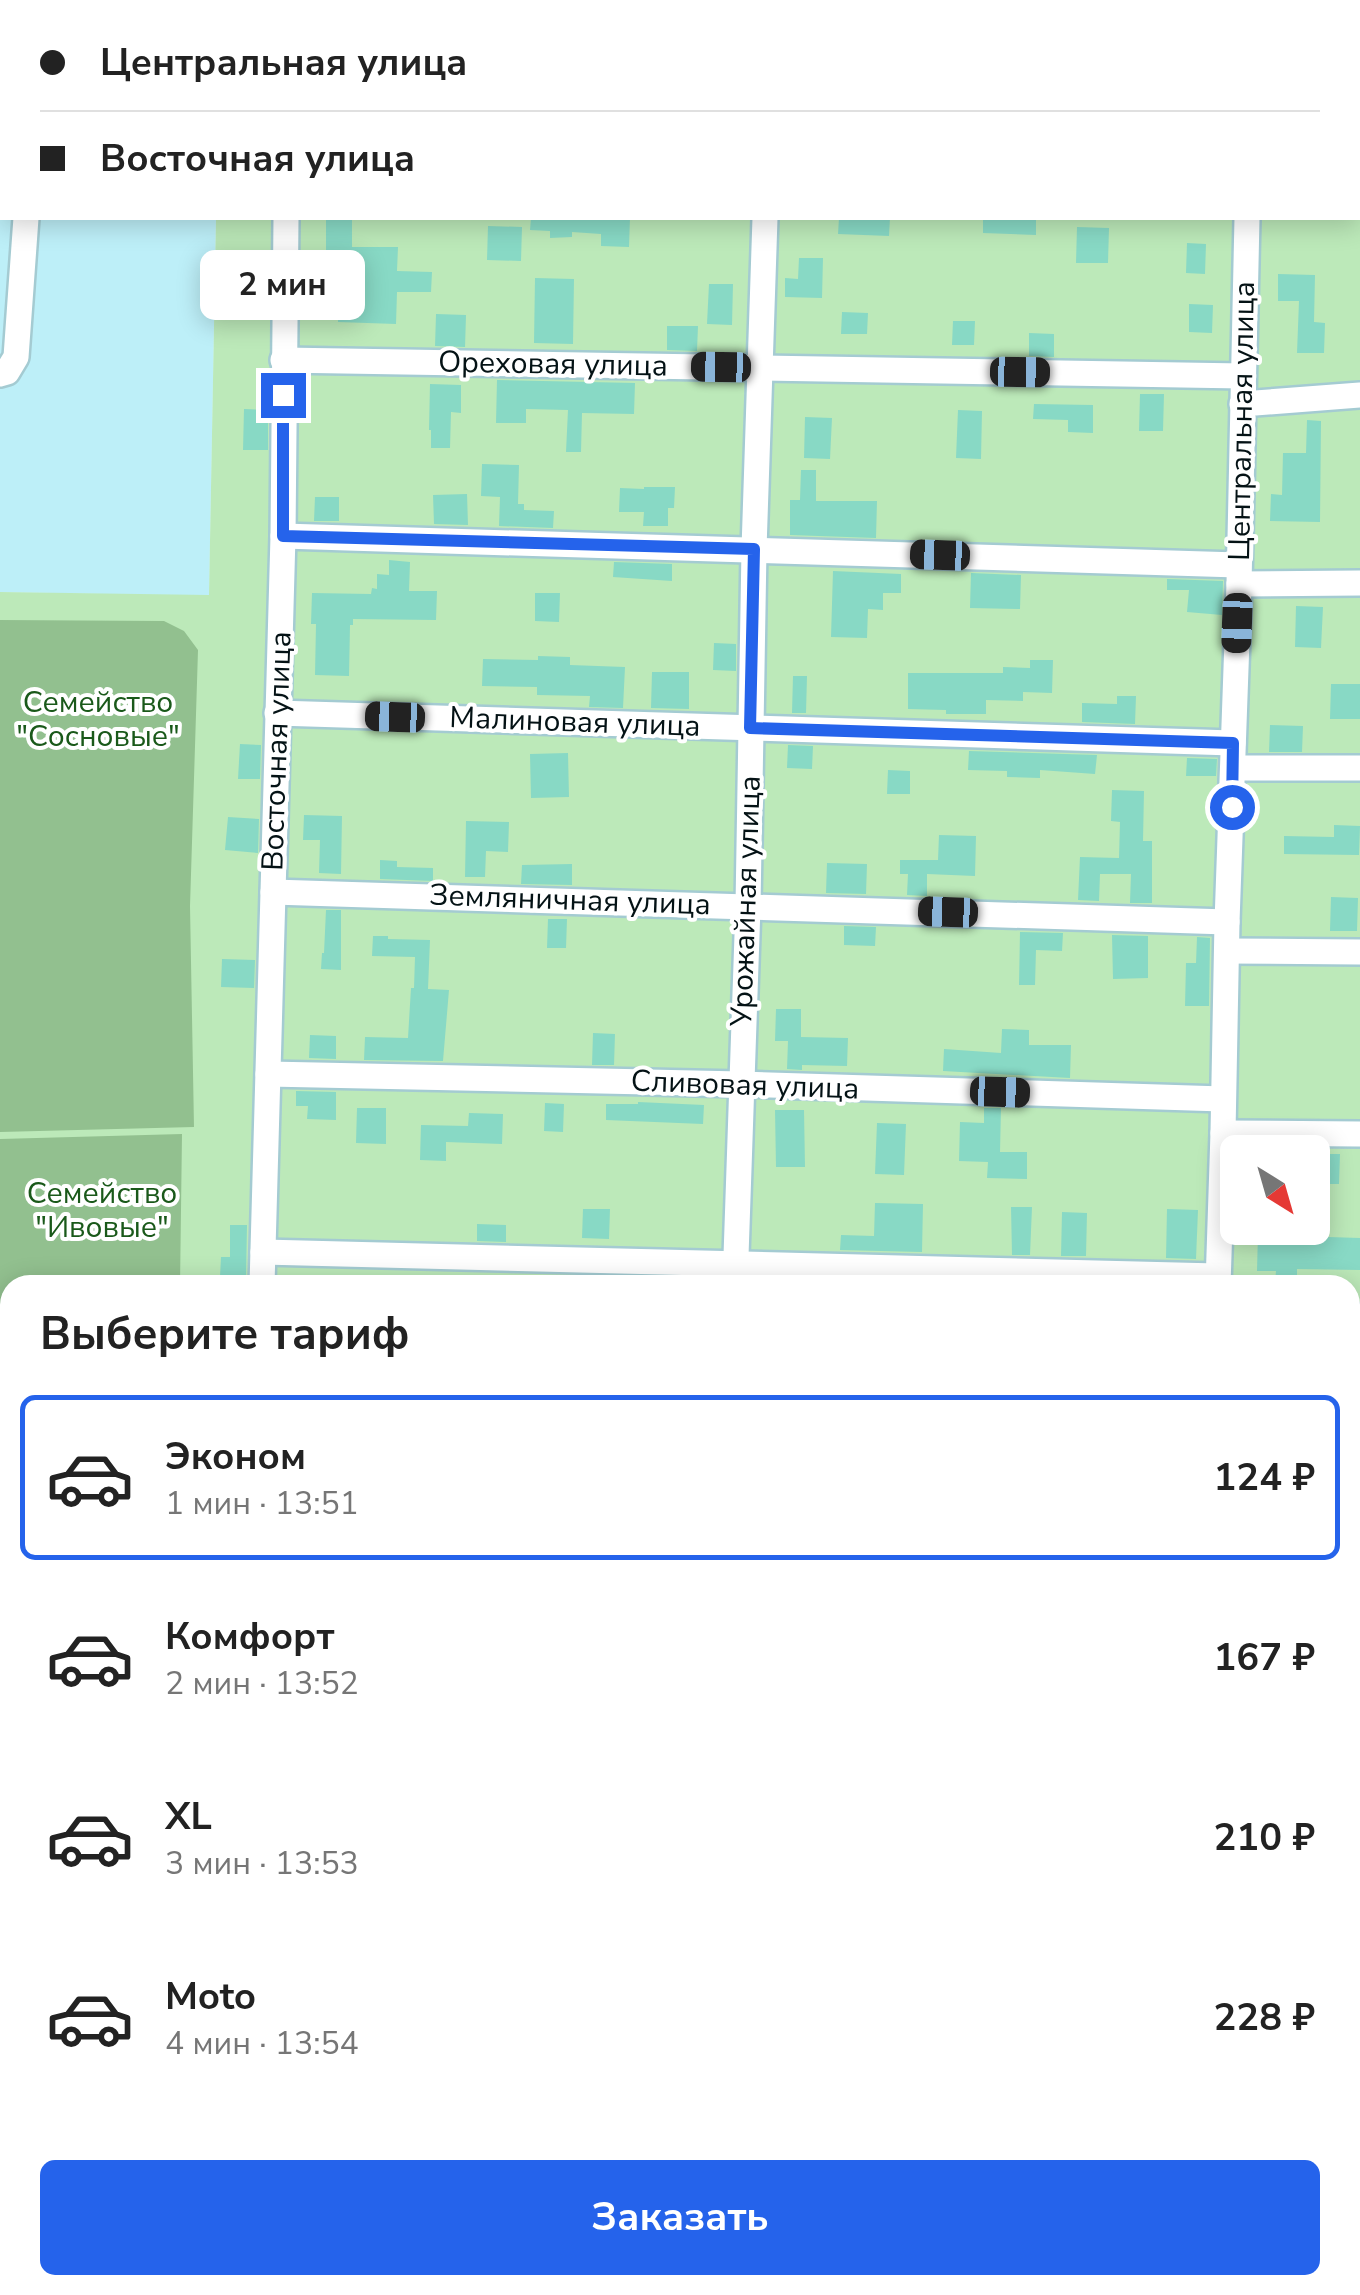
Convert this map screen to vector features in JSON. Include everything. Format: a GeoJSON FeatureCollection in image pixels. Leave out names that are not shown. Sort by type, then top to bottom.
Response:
{"type":"FeatureCollection","features":[{"type":"Feature","properties":{"kind":"street"},"geometry":{"type":"LineString","coordinates":[[0,374],[16,357],[26,220]]}},
{"type":"Feature","properties":{"kind":"street","name":"Восточная улица"},"geometry":{"type":"LineString","coordinates":[[262,1275],[283,536],[286,220]]}},
{"type":"Feature","properties":{"kind":"street","name":"Урожайная улица"},"geometry":{"type":"LineString","coordinates":[[735,1274],[764,220]]}},
{"type":"Feature","properties":{"kind":"street","name":"Центральная улица"},"geometry":{"type":"LineString","coordinates":[[1218,1275],[1247,220]]}},
{"type":"Feature","properties":{"kind":"street","name":"Ореховая улица"},"geometry":{"type":"LineString","coordinates":[[283,360],[1243,376]]}},
{"type":"Feature","properties":{"kind":"street"},"geometry":{"type":"LineString","coordinates":[[1242,404],[1360,395]]}},
{"type":"Feature","properties":{"kind":"street"},"geometry":{"type":"LineString","coordinates":[[283,536],[754,549],[1360,584]]}},
{"type":"Feature","properties":{"kind":"street","name":"Малиновая улица"},"geometry":{"type":"LineString","coordinates":[[277,713],[750,728],[1233,756],[1360,768]]}},
{"type":"Feature","properties":{"kind":"street","name":"Земляничная улица"},"geometry":{"type":"LineString","coordinates":[[272,892],[1227,922]]}},
{"type":"Feature","properties":{"kind":"street"},"geometry":{"type":"LineString","coordinates":[[1226,951],[1360,952]]}},
{"type":"Feature","properties":{"kind":"street","name":"Сливовая улица"},"geometry":{"type":"LineString","coordinates":[[268,1074],[1223,1099]]}},
{"type":"Feature","properties":{"kind":"street"},"geometry":{"type":"LineString","coordinates":[[1224,1133],[1360,1134]]}},
{"type":"Feature","properties":{"kind":"street"},"geometry":{"type":"LineString","coordinates":[[262,1252],[804,1275]]}},
{"type":"Feature","properties":{"kind":"shaded area"},"geometry":{"type":"Polygon","coordinates":[[[0,220],[216,220],[209,596],[0,592],[0,220]]]}},
{"type":"Feature","properties":{"kind":"green space"},"geometry":{"type":"Polygon","coordinates":[[[216,220],[1360,220],[1360,1275],[0,1275],[0,592],[209,595],[216,220]]]}},
{"type":"Feature","properties":{"kind":"green space","name":"Семейство \"Сосновые\""},"geometry":{"type":"Polygon","coordinates":[[[0,620],[164,621],[184,631],[198,650],[190,906],[194,1127],[0,1132],[0,620]]]}},
{"type":"Feature","properties":{"kind":"green space","name":"Семейство \"Ивовые\""},"geometry":{"type":"Polygon","coordinates":[[[182,1134],[180,1275],[0,1275],[0,1139],[182,1134]]]}},
{"type":"Feature","properties":{"kind":"building"},"geometry":{"type":"Polygon","coordinates":[[[326,220],[352,220],[352,247],[398,247],[397,271],[432,272],[431,292],[397,292],[396,324],[338,322],[340,253],[326,252],[326,220]]]}},
{"type":"Feature","properties":{"kind":"building"},"geometry":{"type":"Polygon","coordinates":[[[531,220],[630,220],[629,247],[601,246],[601,234],[572,232],[572,237],[550,238],[550,231],[530,230],[531,220]]]}},
{"type":"Feature","properties":{"kind":"building"},"geometry":{"type":"Polygon","coordinates":[[[839,220],[890,220],[889,236],[838,234],[839,220]]]}},
{"type":"Feature","properties":{"kind":"building"},"geometry":{"type":"Polygon","coordinates":[[[983,220],[1036,220],[1036,235],[983,233],[983,220]]]}},
{"type":"Feature","properties":{"kind":"building"},"geometry":{"type":"Polygon","coordinates":[[[488,226],[522,227],[521,261],[487,260],[488,226]]]}},
{"type":"Feature","properties":{"kind":"building"},"geometry":{"type":"Polygon","coordinates":[[[1077,227],[1109,228],[1108,263],[1076,263],[1077,227]]]}},
{"type":"Feature","properties":{"kind":"building"},"geometry":{"type":"Polygon","coordinates":[[[1187,243],[1206,244],[1205,274],[1186,273],[1187,243]]]}},
{"type":"Feature","properties":{"kind":"building"},"geometry":{"type":"Polygon","coordinates":[[[799,258],[823,258],[822,298],[785,297],[785,278],[798,279],[799,258]]]}},
{"type":"Feature","properties":{"kind":"building"},"geometry":{"type":"Polygon","coordinates":[[[1278,274],[1315,275],[1314,322],[1325,323],[1324,353],[1297,353],[1299,301],[1278,301],[1278,274]]]}},
{"type":"Feature","properties":{"kind":"building"},"geometry":{"type":"Polygon","coordinates":[[[535,278],[574,279],[573,344],[534,343],[535,278]]]}},
{"type":"Feature","properties":{"kind":"building"},"geometry":{"type":"Polygon","coordinates":[[[709,284],[733,284],[732,325],[707,324],[709,284]]]}},
{"type":"Feature","properties":{"kind":"building"},"geometry":{"type":"Polygon","coordinates":[[[1189,304],[1213,305],[1212,333],[1189,332],[1189,304]]]}},
{"type":"Feature","properties":{"kind":"building"},"geometry":{"type":"Polygon","coordinates":[[[842,312],[868,313],[867,334],[841,334],[842,312]]]}},
{"type":"Feature","properties":{"kind":"building"},"geometry":{"type":"Polygon","coordinates":[[[436,314],[466,315],[465,347],[435,346],[436,314]]]}},
{"type":"Feature","properties":{"kind":"building"},"geometry":{"type":"Polygon","coordinates":[[[953,321],[975,321],[974,345],[952,345],[953,321]]]}},
{"type":"Feature","properties":{"kind":"building"},"geometry":{"type":"Polygon","coordinates":[[[667,326],[698,326],[697,351],[667,350],[667,326]]]}},
{"type":"Feature","properties":{"kind":"building"},"geometry":{"type":"Polygon","coordinates":[[[1029,333],[1054,334],[1054,357],[1029,356],[1029,333]]]}},
{"type":"Feature","properties":{"kind":"building"},"geometry":{"type":"Polygon","coordinates":[[[497,380],[635,383],[634,414],[582,413],[581,452],[566,452],[568,410],[526,409],[526,423],[496,423],[497,380]]]}},
{"type":"Feature","properties":{"kind":"building"},"geometry":{"type":"Polygon","coordinates":[[[430,384],[461,385],[461,413],[451,412],[450,448],[431,448],[430,384]]]}},
{"type":"Feature","properties":{"kind":"building"},"geometry":{"type":"Polygon","coordinates":[[[1140,394],[1164,394],[1163,431],[1139,431],[1140,394]]]}},
{"type":"Feature","properties":{"kind":"building"},"geometry":{"type":"Polygon","coordinates":[[[1034,404],[1093,405],[1093,433],[1068,432],[1068,420],[1033,419],[1034,404]]]}},
{"type":"Feature","properties":{"kind":"building"},"geometry":{"type":"Polygon","coordinates":[[[244,409],[268,410],[268,450],[243,450],[244,409]]]}},
{"type":"Feature","properties":{"kind":"building"},"geometry":{"type":"Polygon","coordinates":[[[958,410],[982,411],[981,459],[956,458],[958,410]]]}},
{"type":"Feature","properties":{"kind":"building"},"geometry":{"type":"Polygon","coordinates":[[[805,417],[832,418],[830,459],[804,458],[805,417]]]}},
{"type":"Feature","properties":{"kind":"building"},"geometry":{"type":"Polygon","coordinates":[[[1307,420],[1321,421],[1320,522],[1270,521],[1271,494],[1282,495],[1283,453],[1306,453],[1307,420]]]}},
{"type":"Feature","properties":{"kind":"building"},"geometry":{"type":"Polygon","coordinates":[[[482,464],[519,465],[518,504],[524,504],[524,510],[554,511],[553,528],[499,526],[500,497],[481,496],[482,464]]]}},
{"type":"Feature","properties":{"kind":"building"},"geometry":{"type":"Polygon","coordinates":[[[801,470],[816,470],[816,501],[877,501],[876,538],[790,535],[790,500],[800,500],[801,470]]]}},
{"type":"Feature","properties":{"kind":"building"},"geometry":{"type":"Polygon","coordinates":[[[675,487],[674,508],[668,508],[668,526],[643,526],[644,512],[619,512],[620,488],[675,487]]]}},
{"type":"Feature","properties":{"kind":"building"},"geometry":{"type":"Polygon","coordinates":[[[467,494],[468,525],[434,524],[433,495],[467,494]]]}},
{"type":"Feature","properties":{"kind":"building"},"geometry":{"type":"Polygon","coordinates":[[[315,497],[339,497],[339,521],[314,521],[315,497]]]}},
{"type":"Feature","properties":{"kind":"building"},"geometry":{"type":"Polygon","coordinates":[[[389,560],[410,562],[409,591],[437,591],[436,620],[353,619],[349,676],[315,675],[312,593],[371,594],[372,588],[377,589],[377,574],[389,575],[389,560]]]}},
{"type":"Feature","properties":{"kind":"building"},"geometry":{"type":"Polygon","coordinates":[[[614,562],[672,564],[672,581],[613,577],[614,562]]]}},
{"type":"Feature","properties":{"kind":"building"},"geometry":{"type":"Polygon","coordinates":[[[833,571],[901,574],[901,593],[883,593],[883,610],[868,609],[867,638],[831,637],[833,571]]]}},
{"type":"Feature","properties":{"kind":"building"},"geometry":{"type":"Polygon","coordinates":[[[971,573],[1021,575],[1020,609],[970,608],[971,573]]]}},
{"type":"Feature","properties":{"kind":"building"},"geometry":{"type":"Polygon","coordinates":[[[1167,579],[1223,581],[1222,615],[1187,612],[1189,590],[1167,590],[1167,579]]]}},
{"type":"Feature","properties":{"kind":"building"},"geometry":{"type":"Polygon","coordinates":[[[535,593],[560,593],[559,622],[535,621],[535,593]]]}},
{"type":"Feature","properties":{"kind":"building"},"geometry":{"type":"Polygon","coordinates":[[[1296,606],[1323,607],[1321,648],[1295,647],[1296,606]]]}},
{"type":"Feature","properties":{"kind":"building"},"geometry":{"type":"Polygon","coordinates":[[[714,643],[736,644],[736,671],[713,670],[714,643]]]}},
{"type":"Feature","properties":{"kind":"building"},"geometry":{"type":"Polygon","coordinates":[[[538,656],[570,657],[570,665],[625,667],[623,708],[589,707],[590,696],[537,695],[537,687],[482,686],[483,659],[538,660],[538,656]]]}},
{"type":"Feature","properties":{"kind":"building"},"geometry":{"type":"Polygon","coordinates":[[[1030,660],[1053,660],[1052,693],[1023,692],[1023,701],[986,700],[986,714],[908,709],[908,673],[1003,673],[1003,667],[1030,668],[1030,660]]]}},
{"type":"Feature","properties":{"kind":"building"},"geometry":{"type":"Polygon","coordinates":[[[652,672],[689,672],[689,709],[651,708],[652,672]]]}},
{"type":"Feature","properties":{"kind":"building"},"geometry":{"type":"Polygon","coordinates":[[[793,676],[807,676],[806,713],[792,713],[793,676]]]}},
{"type":"Feature","properties":{"kind":"building"},"geometry":{"type":"Polygon","coordinates":[[[1331,684],[1360,684],[1360,719],[1330,719],[1331,684]]]}},
{"type":"Feature","properties":{"kind":"building"},"geometry":{"type":"Polygon","coordinates":[[[1117,696],[1136,696],[1135,724],[1082,722],[1082,703],[1117,704],[1117,696]]]}},
{"type":"Feature","properties":{"kind":"building"},"geometry":{"type":"Polygon","coordinates":[[[1270,725],[1303,726],[1302,752],[1269,752],[1270,725]]]}},
{"type":"Feature","properties":{"kind":"building"},"geometry":{"type":"Polygon","coordinates":[[[240,744],[261,745],[260,779],[238,779],[240,744]]]}},
{"type":"Feature","properties":{"kind":"building"},"geometry":{"type":"Polygon","coordinates":[[[788,745],[813,746],[812,769],[787,768],[788,745]]]}},
{"type":"Feature","properties":{"kind":"building"},"geometry":{"type":"Polygon","coordinates":[[[969,751],[1097,755],[1095,774],[1040,770],[1040,778],[1007,777],[1007,771],[968,770],[969,751]]]}},
{"type":"Feature","properties":{"kind":"building"},"geometry":{"type":"Polygon","coordinates":[[[568,753],[569,797],[531,798],[530,754],[568,753]]]}},
{"type":"Feature","properties":{"kind":"building"},"geometry":{"type":"Polygon","coordinates":[[[1187,758],[1217,759],[1216,776],[1186,776],[1187,758]]]}},
{"type":"Feature","properties":{"kind":"building"},"geometry":{"type":"Polygon","coordinates":[[[888,770],[910,771],[910,794],[887,794],[888,770]]]}},
{"type":"Feature","properties":{"kind":"building"},"geometry":{"type":"Polygon","coordinates":[[[1112,790],[1144,791],[1143,841],[1152,841],[1152,903],[1130,903],[1131,874],[1100,874],[1099,901],[1078,900],[1080,857],[1119,858],[1120,822],[1111,821],[1112,790]]]}},
{"type":"Feature","properties":{"kind":"building"},"geometry":{"type":"Polygon","coordinates":[[[304,815],[342,816],[341,874],[319,873],[320,840],[303,840],[304,815]]]}},
{"type":"Feature","properties":{"kind":"building"},"geometry":{"type":"Polygon","coordinates":[[[228,817],[259,819],[258,853],[225,850],[228,817]]]}},
{"type":"Feature","properties":{"kind":"building"},"geometry":{"type":"Polygon","coordinates":[[[466,821],[509,822],[508,852],[486,851],[485,877],[465,877],[466,821]]]}},
{"type":"Feature","properties":{"kind":"building"},"geometry":{"type":"Polygon","coordinates":[[[1334,825],[1360,826],[1359,855],[1284,854],[1284,836],[1334,837],[1334,825]]]}},
{"type":"Feature","properties":{"kind":"building"},"geometry":{"type":"Polygon","coordinates":[[[939,835],[976,836],[975,876],[927,874],[927,896],[907,895],[908,874],[900,874],[900,860],[938,860],[939,835]]]}},
{"type":"Feature","properties":{"kind":"building"},"geometry":{"type":"Polygon","coordinates":[[[380,860],[397,861],[397,867],[433,868],[433,881],[380,879],[380,860]]]}},
{"type":"Feature","properties":{"kind":"building"},"geometry":{"type":"Polygon","coordinates":[[[827,863],[867,864],[866,894],[826,893],[827,863]]]}},
{"type":"Feature","properties":{"kind":"building"},"geometry":{"type":"Polygon","coordinates":[[[572,864],[572,885],[521,884],[522,865],[572,864]]]}},
{"type":"Feature","properties":{"kind":"building"},"geometry":{"type":"Polygon","coordinates":[[[1331,897],[1358,898],[1357,931],[1330,931],[1331,897]]]}},
{"type":"Feature","properties":{"kind":"building"},"geometry":{"type":"Polygon","coordinates":[[[326,910],[341,910],[341,970],[321,969],[326,910]]]}},
{"type":"Feature","properties":{"kind":"building"},"geometry":{"type":"Polygon","coordinates":[[[548,919],[567,919],[566,948],[547,948],[548,919]]]}},
{"type":"Feature","properties":{"kind":"building"},"geometry":{"type":"Polygon","coordinates":[[[844,926],[876,927],[875,946],[844,945],[844,926]]]}},
{"type":"Feature","properties":{"kind":"building"},"geometry":{"type":"Polygon","coordinates":[[[1020,932],[1063,933],[1062,951],[1036,950],[1035,985],[1019,985],[1020,932]]]}},
{"type":"Feature","properties":{"kind":"building"},"geometry":{"type":"Polygon","coordinates":[[[1112,935],[1148,936],[1148,978],[1113,979],[1112,935]]]}},
{"type":"Feature","properties":{"kind":"building"},"geometry":{"type":"Polygon","coordinates":[[[373,936],[430,940],[428,989],[449,990],[443,1061],[364,1060],[365,1037],[408,1038],[414,988],[415,957],[372,956],[373,936]]]}},
{"type":"Feature","properties":{"kind":"building"},"geometry":{"type":"Polygon","coordinates":[[[1197,937],[1210,938],[1209,1006],[1185,1006],[1186,963],[1196,963],[1197,937]]]}},
{"type":"Feature","properties":{"kind":"building"},"geometry":{"type":"Polygon","coordinates":[[[222,959],[255,960],[254,988],[221,987],[222,959]]]}},
{"type":"Feature","properties":{"kind":"building"},"geometry":{"type":"Polygon","coordinates":[[[776,1009],[801,1009],[801,1037],[848,1038],[847,1066],[802,1065],[802,1070],[787,1069],[788,1041],[775,1041],[776,1009]]]}},
{"type":"Feature","properties":{"kind":"building"},"geometry":{"type":"Polygon","coordinates":[[[1002,1029],[1029,1030],[1029,1045],[1071,1045],[1070,1078],[943,1071],[944,1049],[1001,1053],[1002,1029]]]}},
{"type":"Feature","properties":{"kind":"building"},"geometry":{"type":"Polygon","coordinates":[[[593,1033],[615,1034],[614,1065],[592,1065],[593,1033]]]}},
{"type":"Feature","properties":{"kind":"building"},"geometry":{"type":"Polygon","coordinates":[[[310,1035],[336,1036],[336,1059],[309,1058],[310,1035]]]}},
{"type":"Feature","properties":{"kind":"building"},"geometry":{"type":"Polygon","coordinates":[[[296,1091],[336,1092],[336,1120],[307,1119],[308,1106],[296,1106],[296,1091]]]}},
{"type":"Feature","properties":{"kind":"building"},"geometry":{"type":"Polygon","coordinates":[[[545,1103],[564,1104],[563,1132],[544,1131],[545,1103]]]}},
{"type":"Feature","properties":{"kind":"building"},"geometry":{"type":"Polygon","coordinates":[[[606,1104],[704,1105],[703,1124],[606,1120],[606,1104]]]}},
{"type":"Feature","properties":{"kind":"building"},"geometry":{"type":"Polygon","coordinates":[[[357,1108],[386,1108],[386,1144],[356,1143],[357,1108]]]}},
{"type":"Feature","properties":{"kind":"building"},"geometry":{"type":"Polygon","coordinates":[[[984,1108],[1001,1108],[1000,1152],[1027,1152],[1027,1179],[987,1178],[988,1162],[959,1161],[960,1122],[984,1123],[984,1108]]]}},
{"type":"Feature","properties":{"kind":"building"},"geometry":{"type":"Polygon","coordinates":[[[775,1110],[804,1110],[805,1167],[776,1167],[775,1110]]]}},
{"type":"Feature","properties":{"kind":"building"},"geometry":{"type":"Polygon","coordinates":[[[469,1113],[503,1114],[502,1144],[446,1142],[446,1161],[420,1160],[421,1125],[468,1126],[469,1113]]]}},
{"type":"Feature","properties":{"kind":"building"},"geometry":{"type":"Polygon","coordinates":[[[877,1123],[906,1124],[904,1175],[875,1174],[877,1123]]]}},
{"type":"Feature","properties":{"kind":"building"},"geometry":{"type":"Polygon","coordinates":[[[1330,1154],[1340,1154],[1339,1184],[1330,1184],[1330,1154]]]}},
{"type":"Feature","properties":{"kind":"building"},"geometry":{"type":"Polygon","coordinates":[[[875,1203],[923,1204],[922,1252],[840,1250],[841,1235],[874,1236],[875,1203]]]}},
{"type":"Feature","properties":{"kind":"building"},"geometry":{"type":"Polygon","coordinates":[[[1011,1207],[1032,1207],[1030,1255],[1012,1255],[1011,1207]]]}},
{"type":"Feature","properties":{"kind":"building"},"geometry":{"type":"Polygon","coordinates":[[[583,1209],[610,1209],[609,1239],[582,1238],[583,1209]]]}},
{"type":"Feature","properties":{"kind":"building"},"geometry":{"type":"Polygon","coordinates":[[[1167,1209],[1198,1210],[1196,1259],[1166,1258],[1167,1209]]]}},
{"type":"Feature","properties":{"kind":"building"},"geometry":{"type":"Polygon","coordinates":[[[1062,1212],[1087,1213],[1086,1256],[1061,1256],[1062,1212]]]}},
{"type":"Feature","properties":{"kind":"building"},"geometry":{"type":"Polygon","coordinates":[[[477,1224],[506,1225],[506,1242],[477,1241],[477,1224]]]}},
{"type":"Feature","properties":{"kind":"building"},"geometry":{"type":"Polygon","coordinates":[[[230,1225],[247,1225],[246,1275],[220,1275],[221,1257],[230,1257],[230,1225]]]}},
{"type":"Feature","properties":{"kind":"building"},"geometry":{"type":"Polygon","coordinates":[[[1330,1237],[1360,1238],[1360,1270],[1297,1269],[1297,1275],[1257,1271],[1258,1245],[1330,1245],[1330,1237]]]}},
{"type":"Feature","properties":{"kind":"route"},"geometry":{"type":"LineString","coordinates":[[283,395],[283,536],[754,549],[750,728],[1233,743],[1232,807]]}}]}
